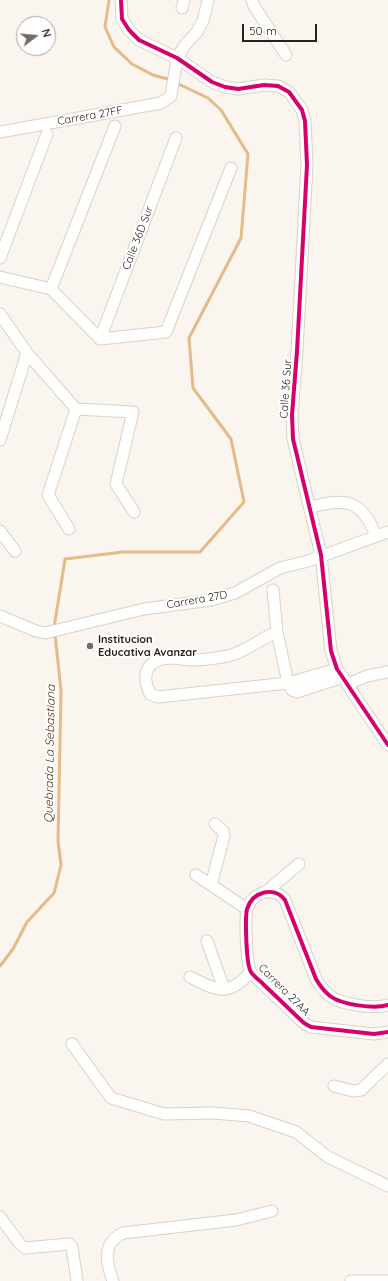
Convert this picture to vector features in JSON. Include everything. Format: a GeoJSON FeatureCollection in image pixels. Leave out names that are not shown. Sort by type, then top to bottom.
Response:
{"type":"FeatureCollection","features":[{"type":"Feature","properties":{"kind":"street"},"geometry":{"type":"LineString","coordinates":[[121,0],[122,19],[129,30],[139,40],[176,62],[185,45],[197,32],[203,21],[208,0]]}},
{"type":"Feature","properties":{"kind":"street"},"geometry":{"type":"LineString","coordinates":[[252,0],[254,6],[286,55]]}},
{"type":"Feature","properties":{"kind":"street","name":"Carrera 27FF"},"geometry":{"type":"LineString","coordinates":[[0,132],[161,103],[172,96],[176,62]]}},
{"type":"Feature","properties":{"kind":"street","name":"Calle 36 Sur"},"geometry":{"type":"LineString","coordinates":[[176,62],[212,82],[225,87],[238,89],[264,85],[278,86],[289,92],[302,110],[305,121],[307,165],[292,416],[293,439],[321,555],[332,651],[343,677],[388,745]]}},
{"type":"Feature","properties":{"kind":"street"},"geometry":{"type":"LineString","coordinates":[[51,289],[115,126]]}},
{"type":"Feature","properties":{"kind":"street"},"geometry":{"type":"LineString","coordinates":[[0,258],[47,134]]}},
{"type":"Feature","properties":{"kind":"street","name":"Calle 36D Sur"},"geometry":{"type":"LineString","coordinates":[[100,339],[176,138]]}},
{"type":"Feature","properties":{"kind":"street"},"geometry":{"type":"LineString","coordinates":[[0,277],[51,289],[100,339],[166,332],[231,168]]}},
{"type":"Feature","properties":{"kind":"street"},"geometry":{"type":"LineString","coordinates":[[0,314],[27,353],[76,409],[133,412],[116,484],[134,512]]}},
{"type":"Feature","properties":{"kind":"street"},"geometry":{"type":"LineString","coordinates":[[0,440],[27,353]]}},
{"type":"Feature","properties":{"kind":"street"},"geometry":{"type":"LineString","coordinates":[[69,528],[48,495],[76,409]]}},
{"type":"Feature","properties":{"kind":"street"},"geometry":{"type":"LineString","coordinates":[[310,507],[333,501],[354,506],[370,522],[376,536]]}},
{"type":"Feature","properties":{"kind":"street"},"geometry":{"type":"LineString","coordinates":[[0,531],[15,551]]}},
{"type":"Feature","properties":{"kind":"street","name":"Carrera 27D"},"geometry":{"type":"LineString","coordinates":[[0,616],[36,631],[52,632],[144,609],[212,600],[234,593],[280,568],[388,532]]}},
{"type":"Feature","properties":{"kind":"street"},"geometry":{"type":"LineString","coordinates":[[273,590],[277,632],[288,683]]}},
{"type":"Feature","properties":{"kind":"street"},"geometry":{"type":"LineString","coordinates":[[277,632],[267,636],[247,650],[227,656],[193,660],[168,658],[154,662],[148,668],[145,675],[146,685],[150,694],[158,697],[343,677],[367,676],[388,672]]}},
{"type":"Feature","properties":{"kind":"street"},"geometry":{"type":"LineString","coordinates":[[211,885],[224,836],[223,831],[215,824]]}},
{"type":"Feature","properties":{"kind":"street"},"geometry":{"type":"LineString","coordinates":[[196,875],[247,909],[254,898],[267,891],[299,864]]}},
{"type":"Feature","properties":{"kind":"street"},"geometry":{"type":"LineString","coordinates":[[267,891],[277,893],[285,900],[310,968],[322,988],[331,997],[370,1007],[388,1005]]}},
{"type":"Feature","properties":{"kind":"street","name":"Carrera 27AA"},"geometry":{"type":"LineString","coordinates":[[247,909],[248,955],[251,972],[304,1023],[311,1027],[388,1035]]}},
{"type":"Feature","properties":{"kind":"street"},"geometry":{"type":"LineString","coordinates":[[207,941],[224,989]]}},
{"type":"Feature","properties":{"kind":"street"},"geometry":{"type":"LineString","coordinates":[[190,977],[213,989],[224,989],[240,984],[251,972]]}},
{"type":"Feature","properties":{"kind":"street"},"geometry":{"type":"LineString","coordinates":[[72,1044],[111,1098],[164,1114],[213,1113],[249,1116],[296,1132],[328,1157],[388,1186]]}},
{"type":"Feature","properties":{"kind":"street"},"geometry":{"type":"LineString","coordinates":[[334,1086],[353,1091],[361,1090],[388,1064]]}},
{"type":"Feature","properties":{"kind":"street"},"geometry":{"type":"LineString","coordinates":[[113,1281],[108,1259],[109,1243],[114,1237],[122,1233],[236,1220],[272,1211]]}},
{"type":"Feature","properties":{"kind":"street"},"geometry":{"type":"LineString","coordinates":[[0,1217],[20,1244],[25,1248],[69,1244],[72,1247],[77,1281]]}},
{"type":"Feature","properties":{"kind":"street"},"geometry":{"type":"LineString","coordinates":[[351,1281],[388,1281]]}},
{"type":"Feature","properties":{"kind":"waterway","name":"Quebrada La Sebastiana"},"geometry":{"type":"LineString","coordinates":[[54,628],[65,559],[123,552],[200,552],[244,502],[231,439],[193,388],[189,338],[241,238],[248,154],[221,110],[208,98],[168,79],[153,75],[132,64],[114,47],[105,27],[109,0]]}},
{"type":"Feature","properties":{"kind":"waterway","name":"Quebrada La Sebastiana"},"geometry":{"type":"LineString","coordinates":[[0,966],[13,949],[27,922],[54,893],[61,865],[58,841],[61,691],[55,634]]}},
{"type":"Feature","properties":{"kind":"cycle path"},"geometry":{"type":"LineString","coordinates":[[121,0],[122,19],[129,30],[139,40],[177,58],[212,82],[225,87],[238,89],[264,85],[278,86],[289,92],[302,110],[305,121],[307,165],[292,415],[293,439],[321,555],[331,651],[337,669],[388,745]]}},
{"type":"Feature","properties":{"kind":"cycle path"},"geometry":{"type":"LineString","coordinates":[[388,1005],[375,1007],[350,1004],[330,996],[316,979],[285,900],[275,893],[264,892],[254,898],[250,903],[246,914],[249,968],[254,976],[304,1023],[311,1027],[374,1034],[388,1032]]}},
{"type":"Feature","properties":{"kind":"place","name":"Institucion Educativa Avanzar"},"geometry":{"type":"Point","coordinates":[90,646]}}]}
